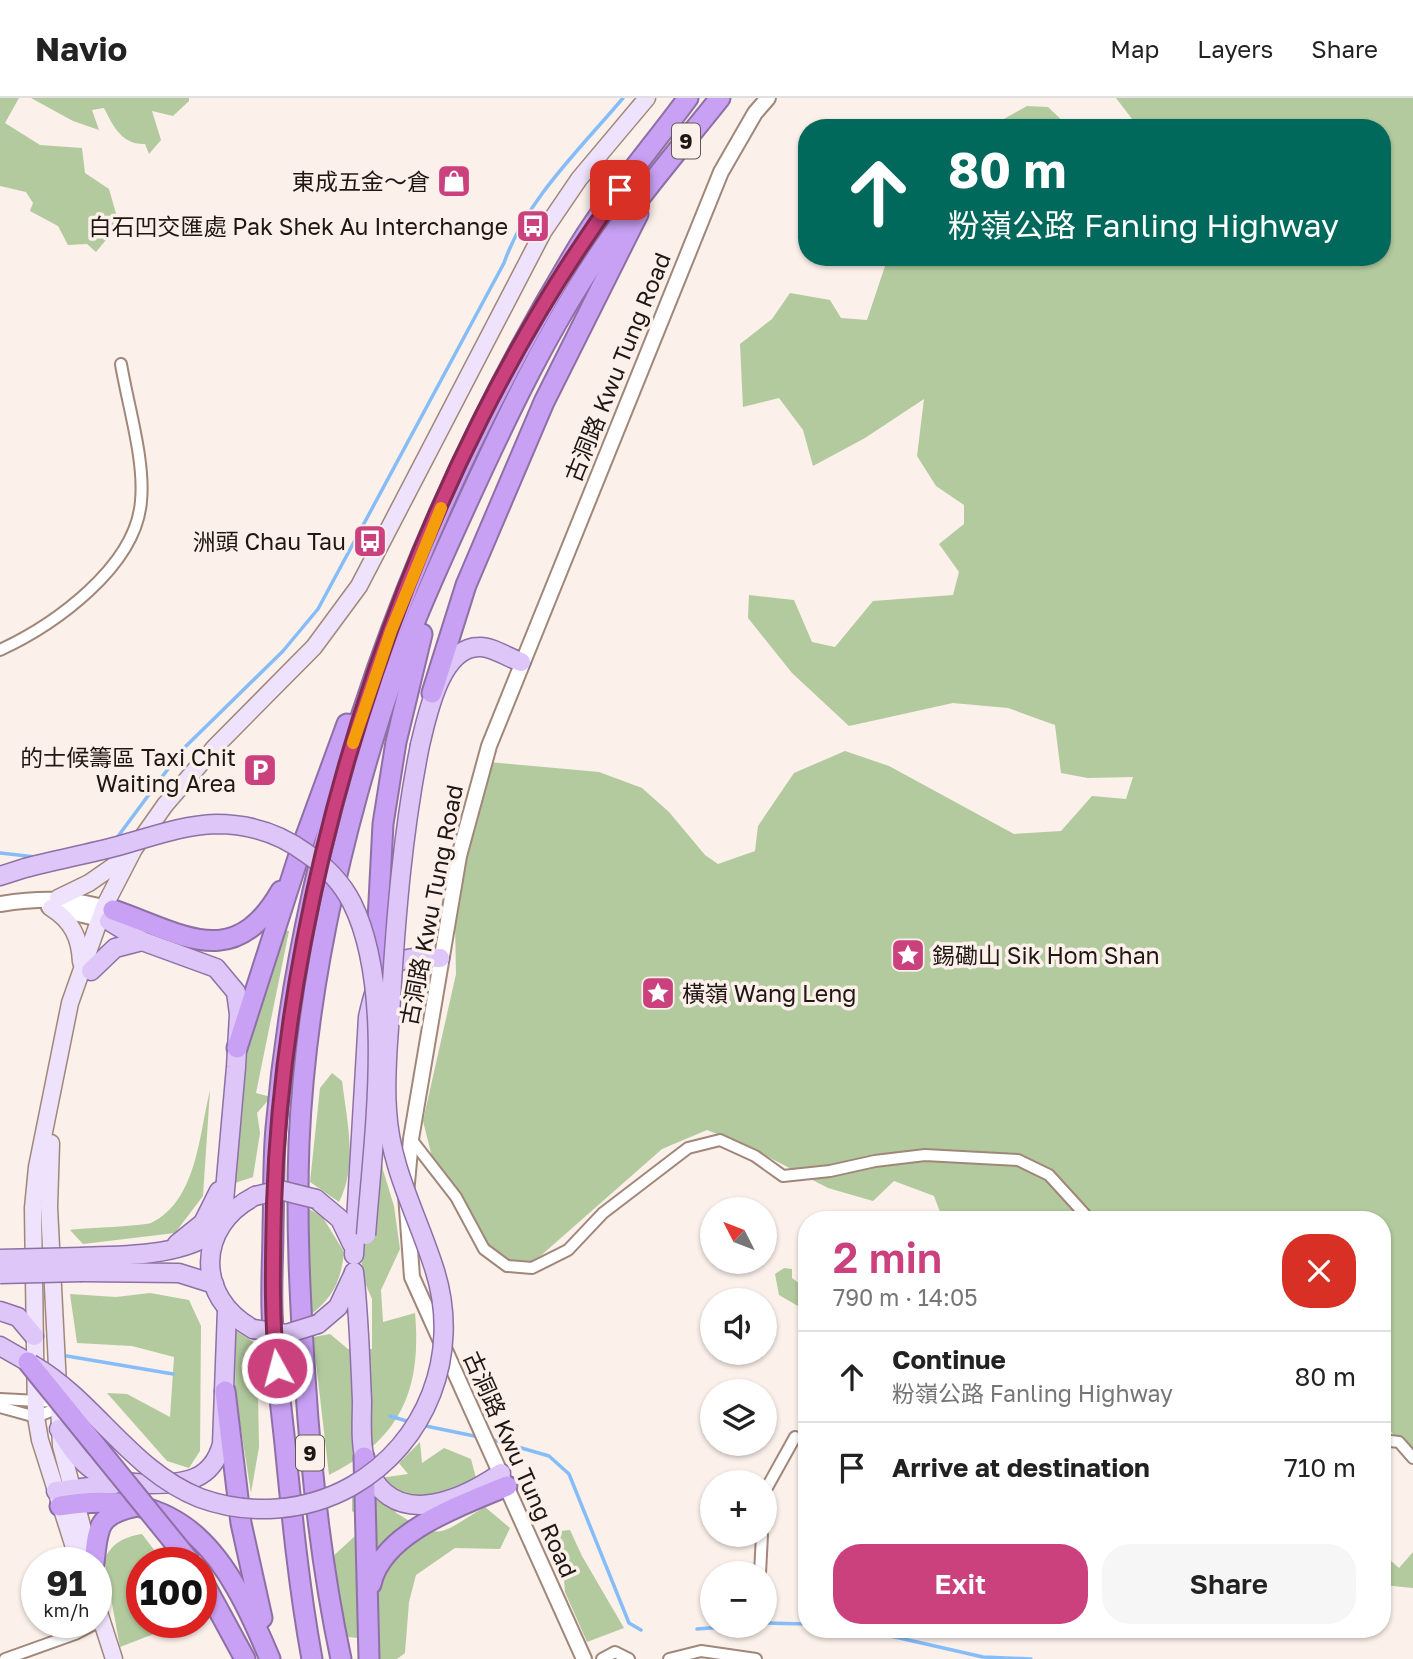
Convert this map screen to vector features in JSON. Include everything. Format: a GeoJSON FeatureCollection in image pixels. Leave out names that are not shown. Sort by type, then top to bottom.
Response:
{"type":"FeatureCollection","features":[{"type":"Feature","properties":{"kind":"highway","name":"9"},"geometry":{"type":"LineString","coordinates":[[312,1659],[299,1586],[272,1324],[276,1130],[289,1027],[314,893],[357,731],[432,528],[503,379],[580,245],[688,98]]}},
{"type":"Feature","properties":{"kind":"highway","name":"9"},"geometry":{"type":"LineString","coordinates":[[341,1659],[310,1455],[297,1246],[299,1140],[304,1084],[334,896],[381,713],[414,624],[487,460],[557,323],[602,249],[720,98]]}},
{"type":"Feature","properties":{"kind":"highway"},"geometry":{"type":"LineString","coordinates":[[432,692],[466,585],[528,439],[652,185]]}},
{"type":"Feature","properties":{"kind":"highway"},"geometry":{"type":"LineString","coordinates":[[237,1048],[299,855],[376,646],[432,528]]}},
{"type":"Feature","properties":{"kind":"highway"},"geometry":{"type":"LineString","coordinates":[[374,987],[383,824],[396,742],[443,559]]}},
{"type":"Feature","properties":{"kind":"highway"},"geometry":{"type":"LineString","coordinates":[[106,914],[209,942],[228,941],[250,930],[263,916],[279,894],[299,855]]}},
{"type":"Feature","properties":{"kind":"highway"},"geometry":{"type":"LineString","coordinates":[[33,1351],[179,1547]]}},
{"type":"Feature","properties":{"kind":"highway"},"geometry":{"type":"LineString","coordinates":[[225,1391],[246,1553],[275,1659]]}},
{"type":"Feature","properties":{"kind":"highway"},"geometry":{"type":"LineString","coordinates":[[364,1457],[369,1659]]}},
{"type":"Feature","properties":{"kind":"highway"},"geometry":{"type":"LineString","coordinates":[[368,1600],[375,1568],[387,1550],[504,1479]]}},
{"type":"Feature","properties":{"kind":"highway"},"geometry":{"type":"LineString","coordinates":[[67,1497],[144,1505],[188,1529],[223,1564],[241,1594],[270,1659]]}},
{"type":"Feature","properties":{"kind":"highway"},"geometry":{"type":"LineString","coordinates":[[95,1547],[104,1519],[116,1511],[144,1505]]}},
{"type":"Feature","properties":{"kind":"highway"},"geometry":{"type":"LineString","coordinates":[[217,1608],[244,1658]]}},
{"type":"Feature","properties":{"kind":"main road"},"geometry":{"type":"LineString","coordinates":[[76,1547],[61,1446],[56,1342],[51,1325],[48,1178],[52,1140],[86,969],[77,936],[55,903],[124,860],[197,766],[314,647],[359,586],[543,232],[579,179],[647,98]]}},
{"type":"Feature","properties":{"kind":"main road"},"geometry":{"type":"LineString","coordinates":[[0,1311],[18,1317],[33,1351],[132,1453],[160,1477],[200,1497],[233,1507],[289,1507],[344,1490],[384,1463],[418,1422],[440,1366],[443,1310],[435,1272],[396,1165],[388,1127],[386,1089],[398,890],[420,745],[432,692],[454,659],[465,650],[481,646],[521,662]]}},
{"type":"Feature","properties":{"kind":"main road"},"geometry":{"type":"LineString","coordinates":[[106,914],[152,823]]}},
{"type":"Feature","properties":{"kind":"main road"},"geometry":{"type":"LineString","coordinates":[[0,876],[169,830],[215,824],[243,826],[292,842],[332,875],[351,901],[362,926],[375,1000],[377,1044],[360,1324]]}},
{"type":"Feature","properties":{"kind":"main road"},"geometry":{"type":"LineString","coordinates":[[87,1547],[36,1417],[33,1209],[36,1176],[59,1051],[106,914],[134,849]]}},
{"type":"Feature","properties":{"kind":"main road"},"geometry":{"type":"LineString","coordinates":[[67,1497],[125,1483],[183,1484],[205,1473],[214,1463],[222,1444],[227,1310],[214,1284],[210,1259],[220,1227],[239,1002],[226,976],[206,963],[142,940],[106,914]]}},
{"type":"Feature","properties":{"kind":"main road"},"geometry":{"type":"LineString","coordinates":[[86,969],[115,947],[142,940]]}},
{"type":"Feature","properties":{"kind":"main road"},"geometry":{"type":"LineString","coordinates":[[227,1310],[253,1328],[286,1334],[318,1324],[346,1297],[354,1264],[368,1017],[374,987],[389,965],[401,958],[440,958]]}},
{"type":"Feature","properties":{"kind":"main road"},"geometry":{"type":"LineString","coordinates":[[165,1250],[183,1241],[203,1223],[215,1204],[225,1172]]}},
{"type":"Feature","properties":{"kind":"main road"},"geometry":{"type":"LineString","coordinates":[[0,1275],[82,1265],[194,1244],[220,1227],[236,1207],[255,1196],[280,1190],[316,1199],[340,1219],[352,1241],[360,1324],[364,1457],[376,1485],[396,1501],[424,1507],[504,1479]]}},
{"type":"Feature","properties":{"kind":"main road"},"geometry":{"type":"LineString","coordinates":[[0,1259],[178,1273],[214,1284]]}},
{"type":"Feature","properties":{"kind":"main road"},"geometry":{"type":"LineString","coordinates":[[0,1346],[33,1351]]}},
{"type":"Feature","properties":{"kind":"main road"},"geometry":{"type":"LineString","coordinates":[[60,1429],[83,1463],[101,1475],[125,1483]]}},
{"type":"Feature","properties":{"kind":"main road"},"geometry":{"type":"LineString","coordinates":[[106,1638],[114,1659]]}},
{"type":"Feature","properties":{"kind":"street","name":"古洞路 Kwu Tung Road"},"geometry":{"type":"LineString","coordinates":[[583,1659],[412,1277],[406,1194],[411,1139],[440,958],[471,806],[489,746],[721,172],[755,113],[768,98]]}},
{"type":"Feature","properties":{"kind":"street"},"geometry":{"type":"LineString","coordinates":[[0,650],[38,630],[71,606],[108,569],[132,535],[139,515],[141,485],[121,364]]}},
{"type":"Feature","properties":{"kind":"street"},"geometry":{"type":"LineString","coordinates":[[1,904],[55,903],[106,914]]}},
{"type":"Feature","properties":{"kind":"street"},"geometry":{"type":"LineString","coordinates":[[411,1139],[456,1197],[484,1249],[507,1266],[532,1268],[568,1250],[603,1213],[688,1148],[720,1140],[755,1156],[783,1175],[830,1171],[875,1161],[925,1155],[1018,1160],[1049,1175],[1082,1211]]}},
{"type":"Feature","properties":{"kind":"street"},"geometry":{"type":"LineString","coordinates":[[0,1399],[37,1400],[58,1405]]}},
{"type":"Feature","properties":{"kind":"street"},"geometry":{"type":"LineString","coordinates":[[0,1408],[36,1417],[58,1405]]}},
{"type":"Feature","properties":{"kind":"street"},"geometry":{"type":"LineString","coordinates":[[777,1470],[795,1437]]}},
{"type":"Feature","properties":{"kind":"street"},"geometry":{"type":"LineString","coordinates":[[1391,1441],[1399,1442],[1413,1458]]}},
{"type":"Feature","properties":{"kind":"street"},"geometry":{"type":"LineString","coordinates":[[5,1659],[58,1638]]}},
{"type":"Feature","properties":{"kind":"street"},"geometry":{"type":"LineString","coordinates":[[669,1659],[701,1651],[756,1659]]}},
{"type":"Feature","properties":{"kind":"street"},"geometry":{"type":"LineString","coordinates":[[602,1659],[615,1652],[629,1659]]}},
{"type":"Feature","properties":{"kind":"green space"},"geometry":{"type":"Polygon","coordinates":[[[0,98],[19,98],[5,123],[40,145],[82,148],[85,173],[109,189],[119,224],[96,252],[87,244],[68,245],[58,226],[30,211],[33,203],[26,192],[0,186],[0,98]]]}},
{"type":"Feature","properties":{"kind":"green space"},"geometry":{"type":"Polygon","coordinates":[[[31,98],[189,98],[189,101],[173,116],[152,111],[161,140],[149,154],[145,144],[130,141],[119,133],[104,108],[92,110],[99,130],[73,121],[31,98]]]}},
{"type":"Feature","properties":{"kind":"green space"},"geometry":{"type":"Polygon","coordinates":[[[1116,98],[1413,98],[1413,1453],[1391,1432],[1391,1211],[940,1211],[934,1196],[894,1181],[873,1201],[828,1188],[745,1145],[707,1130],[662,1149],[537,1259],[512,1268],[470,1229],[436,1173],[423,1121],[456,974],[455,921],[470,816],[489,762],[599,772],[642,788],[669,812],[705,855],[718,864],[755,851],[758,826],[794,773],[845,751],[889,766],[1014,834],[1061,831],[1092,796],[1126,799],[1133,777],[1088,778],[1061,773],[1055,725],[1008,708],[953,703],[849,726],[792,673],[748,618],[749,595],[794,600],[812,642],[835,647],[873,601],[953,595],[959,572],[939,544],[964,524],[964,505],[936,486],[917,456],[924,399],[865,438],[813,466],[803,430],[779,398],[743,407],[740,344],[772,319],[790,293],[830,300],[841,318],[867,320],[885,266],[1391,266],[1391,119],[1132,119],[1116,98]]]}},
{"type":"Feature","properties":{"kind":"green space"},"geometry":{"type":"Polygon","coordinates":[[[1027,106],[1048,107],[1061,119],[1004,119],[1027,106]]]}},
{"type":"Feature","properties":{"kind":"green space"},"geometry":{"type":"Polygon","coordinates":[[[267,925],[289,931],[256,1093],[271,1097],[257,1113],[260,1133],[253,1177],[235,1183],[245,1062],[267,925]]]}},
{"type":"Feature","properties":{"kind":"green space"},"geometry":{"type":"Polygon","coordinates":[[[332,1073],[342,1081],[350,1143],[348,1174],[339,1202],[310,1182],[320,1088],[332,1073]]]}},
{"type":"Feature","properties":{"kind":"green space"},"geometry":{"type":"Polygon","coordinates":[[[210,1090],[203,1196],[175,1233],[83,1244],[70,1230],[151,1223],[166,1213],[178,1199],[194,1165],[210,1090]]]}},
{"type":"Feature","properties":{"kind":"green space"},"geometry":{"type":"Polygon","coordinates":[[[379,1141],[383,1170],[394,1206],[400,1249],[381,1290],[383,1322],[415,1313],[414,1366],[410,1389],[389,1429],[373,1446],[329,1475],[313,1337],[330,1334],[348,1349],[372,1349],[372,1299],[362,1276],[361,1235],[379,1141]]]}},
{"type":"Feature","properties":{"kind":"green space"},"geometry":{"type":"Polygon","coordinates":[[[307,1208],[322,1216],[344,1252],[341,1272],[334,1288],[309,1316],[307,1208]]]}},
{"type":"Feature","properties":{"kind":"green space"},"geometry":{"type":"Polygon","coordinates":[[[784,1268],[792,1269],[792,1278],[798,1282],[798,1306],[779,1295],[775,1274],[784,1268]]]}},
{"type":"Feature","properties":{"kind":"green space"},"geometry":{"type":"Polygon","coordinates":[[[150,1293],[189,1300],[201,1326],[200,1451],[189,1468],[167,1461],[107,1393],[127,1394],[170,1417],[174,1357],[132,1346],[77,1343],[70,1294],[116,1297],[150,1293]]]}},
{"type":"Feature","properties":{"kind":"green space"},"geometry":{"type":"Polygon","coordinates":[[[236,1331],[257,1344],[259,1447],[251,1493],[235,1391],[236,1331]]]}},
{"type":"Feature","properties":{"kind":"green space"},"geometry":{"type":"Polygon","coordinates":[[[420,1442],[422,1463],[444,1448],[471,1459],[476,1478],[395,1512],[423,1528],[440,1531],[449,1529],[485,1507],[510,1528],[500,1549],[455,1548],[416,1575],[409,1602],[405,1653],[397,1659],[372,1659],[358,1638],[348,1637],[339,1612],[331,1558],[354,1537],[375,1530],[352,1511],[352,1494],[373,1506],[373,1497],[380,1478],[408,1474],[399,1463],[420,1442]]]}},
{"type":"Feature","properties":{"kind":"green space"},"geometry":{"type":"Polygon","coordinates":[[[570,1530],[624,1628],[587,1642],[565,1592],[560,1531],[570,1530]]]}},
{"type":"Feature","properties":{"kind":"green space"},"geometry":{"type":"Polygon","coordinates":[[[142,1534],[152,1547],[126,1547],[126,1638],[143,1638],[120,1647],[112,1604],[112,1548],[130,1537],[142,1534]]]}},
{"type":"Feature","properties":{"kind":"green space"},"geometry":{"type":"Polygon","coordinates":[[[1413,1552],[1413,1588],[1391,1586],[1391,1561],[1399,1568],[1413,1552]]]}},
{"type":"Feature","properties":{"kind":"waterway"},"geometry":{"type":"LineString","coordinates":[[116,839],[182,750],[283,651],[318,609],[526,218],[556,176],[623,98]]}},
{"type":"Feature","properties":{"kind":"waterway"},"geometry":{"type":"LineString","coordinates":[[0,853],[36,857]]}},
{"type":"Feature","properties":{"kind":"waterway"},"geometry":{"type":"LineString","coordinates":[[61,1355],[173,1374]]}},
{"type":"Feature","properties":{"kind":"waterway"},"geometry":{"type":"LineString","coordinates":[[390,1416],[410,1422]]}},
{"type":"Feature","properties":{"kind":"waterway"},"geometry":{"type":"LineString","coordinates":[[421,1425],[479,1437]]}},
{"type":"Feature","properties":{"kind":"waterway"},"geometry":{"type":"LineString","coordinates":[[490,1439],[549,1456],[569,1474],[629,1623],[641,1630]]}},
{"type":"Feature","properties":{"kind":"waterway"},"geometry":{"type":"LineString","coordinates":[[777,1623],[798,1624]]}},
{"type":"Feature","properties":{"kind":"waterway"},"geometry":{"type":"LineString","coordinates":[[900,1638],[983,1657],[1031,1659]]}},
{"type":"Feature","properties":{"kind":"slow traffic"},"geometry":{"type":"LineString","coordinates":[[353,743],[391,631],[441,508]]}},
{"type":"Feature","properties":{"kind":"place","name":"東成五金～倉"},"geometry":{"type":"Point","coordinates":[454,181]}},
{"type":"Feature","properties":{"kind":"place","name":"白石凹交匯處 Pak Shek Au Interchange"},"geometry":{"type":"Point","coordinates":[533,226]}},
{"type":"Feature","properties":{"kind":"place","name":"洲頭 Chau Tau"},"geometry":{"type":"Point","coordinates":[370,541]}},
{"type":"Feature","properties":{"kind":"place","name":"的士候籌區 Taxi Chit Waiting Area"},"geometry":{"type":"Point","coordinates":[260,770]}},
{"type":"Feature","properties":{"kind":"place","name":"錫磡山 Sik Hom Shan"},"geometry":{"type":"Point","coordinates":[908,955]}},
{"type":"Feature","properties":{"kind":"place","name":"橫嶺 Wang Leng"},"geometry":{"type":"Point","coordinates":[658,993]}},
{"type":"Feature","properties":{"kind":"route"},"geometry":{"type":"LineString","coordinates":[[277,1368],[272,1324],[276,1130],[304,936],[333,811],[384,651],[432,528],[467,451],[503,379],[580,245],[620,190]]}}]}
